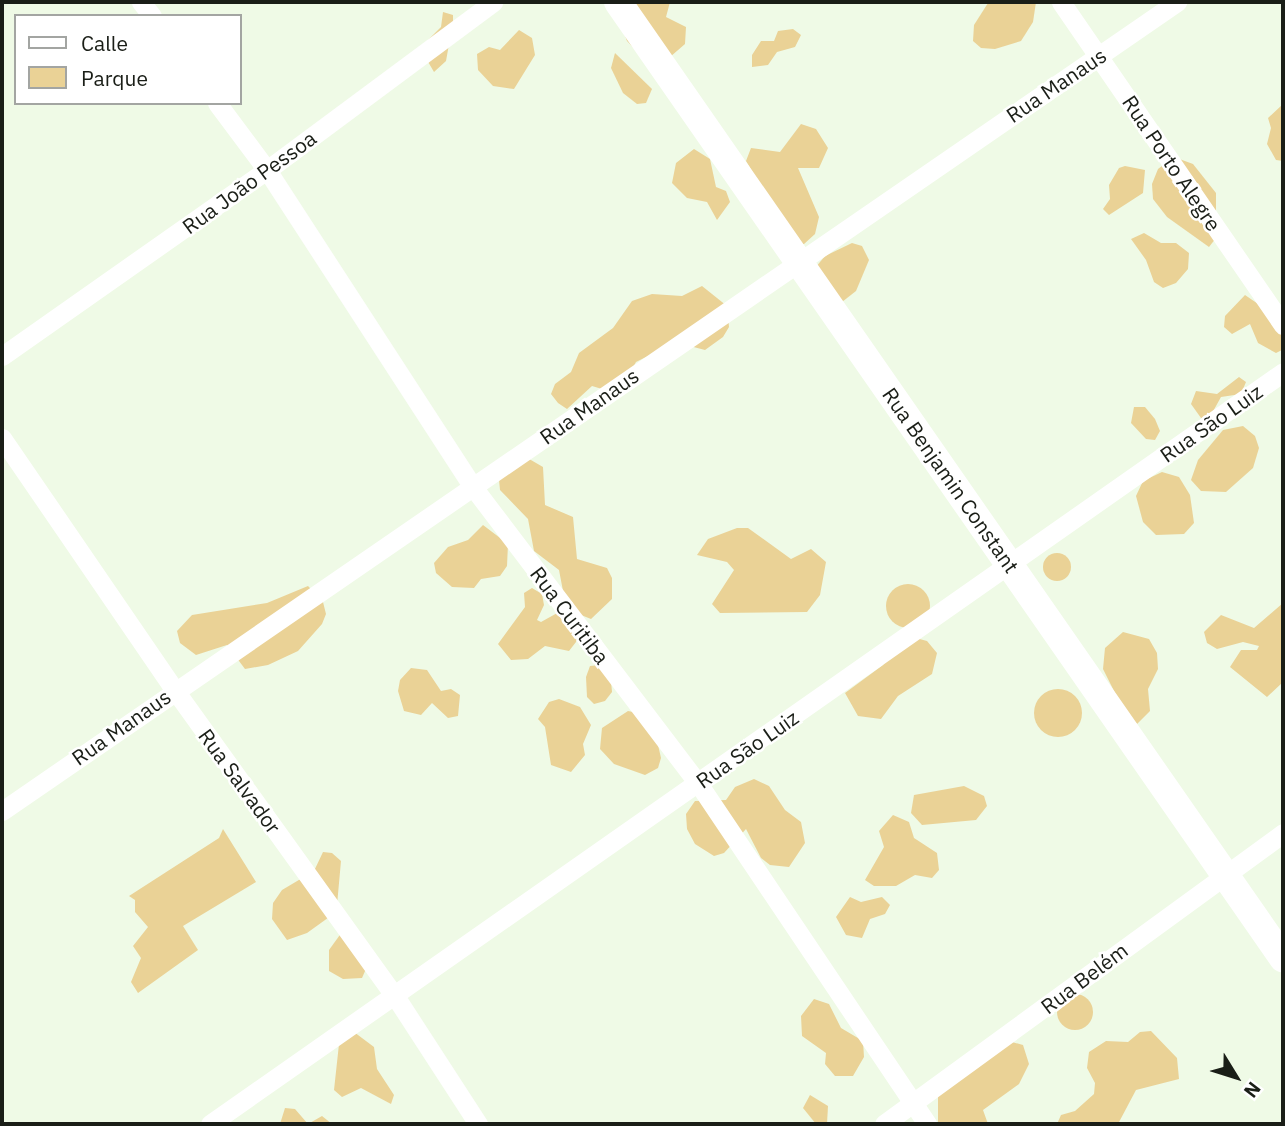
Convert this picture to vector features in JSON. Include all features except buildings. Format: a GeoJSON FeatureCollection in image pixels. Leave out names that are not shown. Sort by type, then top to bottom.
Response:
{"type":"FeatureCollection","features":[{"type":"Feature","properties":{"kind":"street","name":"Rua João Pessoa"},"geometry":{"type":"LineString","coordinates":[[2,356],[267,170],[493,2]]}},
{"type":"Feature","properties":{"kind":"street","name":"Rua Benjamin Constant"},"geometry":{"type":"LineString","coordinates":[[618,2],[1283,958]]}},
{"type":"Feature","properties":{"kind":"street","name":"Rua Porto Alegre"},"geometry":{"type":"LineString","coordinates":[[1061,2],[1283,325]]}},
{"type":"Feature","properties":{"kind":"street","name":"Rua Manaus"},"geometry":{"type":"LineString","coordinates":[[2,811],[798,260],[1177,2]]}},
{"type":"Feature","properties":{"kind":"street","name":"Rua Curitiba"},"geometry":{"type":"LineString","coordinates":[[218,105],[267,170],[473,487],[698,783],[927,1124]]}},
{"type":"Feature","properties":{"kind":"street","name":"Rua São Luiz"},"geometry":{"type":"LineString","coordinates":[[210,1124],[1010,566],[1283,372]]}},
{"type":"Feature","properties":{"kind":"street","name":"Rua Salvador"},"geometry":{"type":"LineString","coordinates":[[2,438],[174,690],[395,996],[478,1124]]}},
{"type":"Feature","properties":{"kind":"street","name":"Rua Belém"},"geometry":{"type":"LineString","coordinates":[[884,1124],[1283,833]]}},
{"type":"Feature","properties":{"kind":"green space"},"geometry":{"type":"Polygon","coordinates":[[[612,2],[670,2],[666,17],[686,27],[685,44],[670,57],[642,57],[627,41],[612,2]]]}},
{"type":"Feature","properties":{"kind":"green space"},"geometry":{"type":"Polygon","coordinates":[[[1036,2],[1033,22],[1021,41],[995,49],[981,48],[973,41],[974,25],[988,3],[1036,2]]]}},
{"type":"Feature","properties":{"kind":"green space"},"geometry":{"type":"Polygon","coordinates":[[[443,12],[453,15],[453,22],[446,61],[434,72],[420,48],[441,27],[443,12]]]}},
{"type":"Feature","properties":{"kind":"green space"},"geometry":{"type":"Polygon","coordinates":[[[793,29],[801,35],[795,47],[777,52],[768,65],[752,67],[752,55],[761,41],[774,41],[778,31],[793,29]]]}},
{"type":"Feature","properties":{"kind":"green space"},"geometry":{"type":"Polygon","coordinates":[[[519,30],[532,38],[535,55],[514,89],[493,86],[478,70],[477,54],[489,47],[500,50],[519,30]]]}},
{"type":"Feature","properties":{"kind":"green space"},"geometry":{"type":"Polygon","coordinates":[[[615,53],[652,89],[646,103],[637,104],[623,93],[611,68],[615,53]]]}},
{"type":"Feature","properties":{"kind":"green space"},"geometry":{"type":"Polygon","coordinates":[[[1283,104],[1283,161],[1276,160],[1267,144],[1271,128],[1268,118],[1283,104]]]}},
{"type":"Feature","properties":{"kind":"green space"},"geometry":{"type":"Polygon","coordinates":[[[801,124],[816,129],[828,148],[819,168],[798,168],[819,217],[815,234],[804,244],[796,245],[746,161],[751,148],[780,152],[801,124]]]}},
{"type":"Feature","properties":{"kind":"green space"},"geometry":{"type":"Polygon","coordinates":[[[694,149],[710,159],[716,187],[726,191],[730,202],[717,220],[707,202],[687,198],[672,183],[676,163],[694,149]]]}},
{"type":"Feature","properties":{"kind":"green space"},"geometry":{"type":"Polygon","coordinates":[[[1174,157],[1193,164],[1216,193],[1216,238],[1209,247],[1167,217],[1153,199],[1152,184],[1158,169],[1174,157]]]}},
{"type":"Feature","properties":{"kind":"green space"},"geometry":{"type":"Polygon","coordinates":[[[1125,166],[1145,170],[1143,193],[1109,215],[1103,209],[1110,199],[1109,185],[1119,168],[1125,166]]]}},
{"type":"Feature","properties":{"kind":"green space"},"geometry":{"type":"Polygon","coordinates":[[[1144,233],[1161,243],[1176,243],[1189,253],[1188,269],[1176,283],[1163,288],[1154,282],[1146,260],[1131,239],[1144,233]]]}},
{"type":"Feature","properties":{"kind":"green space"},"geometry":{"type":"Polygon","coordinates":[[[852,243],[862,246],[869,260],[856,291],[842,302],[815,268],[825,256],[852,243]]]}},
{"type":"Feature","properties":{"kind":"green space"},"geometry":{"type":"Polygon","coordinates":[[[702,286],[727,306],[729,327],[723,337],[705,350],[686,345],[646,357],[636,362],[626,380],[602,389],[592,386],[567,409],[551,394],[555,384],[571,372],[579,353],[613,328],[632,301],[652,294],[682,296],[702,286]]]}},
{"type":"Feature","properties":{"kind":"green space"},"geometry":{"type":"Polygon","coordinates":[[[1245,295],[1283,321],[1282,350],[1276,353],[1258,343],[1250,324],[1232,334],[1224,327],[1225,316],[1245,295]]]}},
{"type":"Feature","properties":{"kind":"green space"},"geometry":{"type":"Polygon","coordinates":[[[1239,377],[1246,382],[1241,394],[1221,397],[1211,415],[1201,418],[1191,404],[1196,391],[1217,394],[1239,377]]]}},
{"type":"Feature","properties":{"kind":"green space"},"geometry":{"type":"Polygon","coordinates":[[[1134,407],[1145,407],[1155,419],[1160,431],[1155,440],[1146,439],[1131,423],[1134,407]]]}},
{"type":"Feature","properties":{"kind":"green space"},"geometry":{"type":"Polygon","coordinates":[[[1243,426],[1255,436],[1259,448],[1253,468],[1226,492],[1201,491],[1191,480],[1198,460],[1223,430],[1243,426]]]}},
{"type":"Feature","properties":{"kind":"green space"},"geometry":{"type":"Polygon","coordinates":[[[524,456],[543,467],[545,505],[573,517],[577,559],[607,568],[612,578],[612,599],[591,619],[581,615],[563,591],[559,570],[534,551],[528,519],[500,490],[499,480],[524,456]]]}},
{"type":"Feature","properties":{"kind":"green space"},"geometry":{"type":"Polygon","coordinates":[[[1162,472],[1179,477],[1190,495],[1194,523],[1184,534],[1156,535],[1143,522],[1136,496],[1143,481],[1162,472]]]}},
{"type":"Feature","properties":{"kind":"green space"},"geometry":{"type":"Polygon","coordinates":[[[483,525],[508,544],[507,566],[500,576],[481,579],[474,588],[452,587],[436,573],[434,563],[448,547],[468,540],[483,525]]]}},
{"type":"Feature","properties":{"kind":"green space"},"geometry":{"type":"Polygon","coordinates":[[[737,528],[748,528],[791,559],[811,549],[826,562],[820,595],[807,612],[720,613],[712,604],[734,570],[727,562],[697,555],[708,539],[737,528]]]}},
{"type":"Feature","properties":{"kind":"green space"},"geometry":{"type":"Polygon","coordinates":[[[1057,553],[1067,557],[1071,567],[1067,577],[1057,581],[1047,577],[1043,567],[1047,557],[1057,553]]]}},
{"type":"Feature","properties":{"kind":"green space"},"geometry":{"type":"Polygon","coordinates":[[[908,584],[923,591],[930,606],[923,621],[908,628],[893,621],[886,606],[893,591],[908,584]]]}},
{"type":"Feature","properties":{"kind":"green space"},"geometry":{"type":"Polygon","coordinates":[[[308,586],[323,602],[326,614],[322,624],[298,651],[268,665],[245,669],[227,645],[196,655],[180,643],[177,631],[192,615],[267,603],[308,586]]]}},
{"type":"Feature","properties":{"kind":"green space"},"geometry":{"type":"Polygon","coordinates":[[[532,588],[542,594],[544,605],[537,620],[541,622],[559,612],[577,636],[576,642],[569,651],[545,646],[528,659],[511,660],[498,644],[525,607],[524,593],[532,588]]]}},
{"type":"Feature","properties":{"kind":"green space"},"geometry":{"type":"Polygon","coordinates":[[[1283,603],[1283,682],[1267,697],[1230,667],[1241,650],[1257,650],[1259,646],[1243,642],[1217,649],[1207,643],[1204,632],[1221,615],[1254,628],[1283,603]]]}},
{"type":"Feature","properties":{"kind":"green space"},"geometry":{"type":"Polygon","coordinates":[[[1123,632],[1149,639],[1157,653],[1158,669],[1148,689],[1150,711],[1137,724],[1123,709],[1103,669],[1105,648],[1123,632]]]}},
{"type":"Feature","properties":{"kind":"green space"},"geometry":{"type":"Polygon","coordinates":[[[912,637],[927,641],[937,653],[932,674],[898,696],[881,719],[858,716],[845,693],[883,665],[894,647],[912,637]]]}},
{"type":"Feature","properties":{"kind":"green space"},"geometry":{"type":"Polygon","coordinates":[[[600,665],[611,681],[612,692],[605,701],[594,704],[587,697],[586,677],[590,666],[600,665]]]}},
{"type":"Feature","properties":{"kind":"green space"},"geometry":{"type":"Polygon","coordinates":[[[411,668],[427,670],[441,691],[451,689],[460,695],[458,716],[448,718],[432,703],[421,715],[404,711],[398,691],[400,680],[411,668]]]}},
{"type":"Feature","properties":{"kind":"green space"},"geometry":{"type":"Polygon","coordinates":[[[1058,689],[1075,696],[1082,713],[1075,730],[1058,737],[1041,730],[1034,713],[1041,696],[1058,689]]]}},
{"type":"Feature","properties":{"kind":"green space"},"geometry":{"type":"Polygon","coordinates":[[[559,699],[580,707],[591,725],[583,744],[585,755],[571,772],[551,765],[545,727],[538,719],[549,702],[559,699]]]}},
{"type":"Feature","properties":{"kind":"green space"},"geometry":{"type":"Polygon","coordinates":[[[628,711],[638,713],[654,727],[661,758],[658,768],[645,775],[614,764],[600,749],[602,728],[628,711]]]}},
{"type":"Feature","properties":{"kind":"green space"},"geometry":{"type":"Polygon","coordinates":[[[754,779],[769,786],[785,810],[801,822],[805,843],[789,867],[770,865],[761,858],[746,829],[724,853],[714,856],[695,844],[687,829],[686,814],[695,801],[726,800],[735,787],[754,779]]]}},
{"type":"Feature","properties":{"kind":"green space"},"geometry":{"type":"Polygon","coordinates":[[[964,786],[984,796],[987,806],[976,820],[922,825],[911,813],[914,795],[964,786]]]}},
{"type":"Feature","properties":{"kind":"green space"},"geometry":{"type":"Polygon","coordinates":[[[893,815],[909,822],[914,838],[937,853],[939,870],[932,878],[915,875],[896,886],[874,886],[865,880],[884,847],[879,831],[893,815]]]}},
{"type":"Feature","properties":{"kind":"green space"},"geometry":{"type":"Polygon","coordinates":[[[223,829],[256,882],[183,926],[198,950],[138,993],[131,982],[141,958],[133,946],[148,927],[135,912],[135,900],[129,896],[219,838],[223,829]]]}},
{"type":"Feature","properties":{"kind":"green space"},"geometry":{"type":"Polygon","coordinates":[[[323,852],[332,853],[341,861],[337,905],[332,915],[307,933],[287,940],[272,919],[273,903],[282,890],[314,871],[323,852]]]}},
{"type":"Feature","properties":{"kind":"green space"},"geometry":{"type":"Polygon","coordinates":[[[850,897],[861,902],[882,897],[890,905],[885,914],[870,919],[862,938],[846,935],[836,917],[850,897]]]}},
{"type":"Feature","properties":{"kind":"green space"},"geometry":{"type":"Polygon","coordinates":[[[342,932],[369,962],[362,978],[343,979],[329,971],[329,950],[342,932]]]}},
{"type":"Feature","properties":{"kind":"green space"},"geometry":{"type":"Polygon","coordinates":[[[1075,994],[1087,1000],[1093,1012],[1087,1024],[1075,1030],[1063,1024],[1057,1012],[1063,1000],[1075,994]]]}},
{"type":"Feature","properties":{"kind":"green space"},"geometry":{"type":"Polygon","coordinates":[[[814,999],[829,1004],[841,1028],[863,1041],[864,1057],[853,1076],[835,1076],[825,1064],[826,1053],[802,1036],[801,1016],[814,999]]]}},
{"type":"Feature","properties":{"kind":"green space"},"geometry":{"type":"Polygon","coordinates":[[[1151,1031],[1177,1058],[1179,1079],[1136,1090],[1118,1124],[1057,1124],[1061,1115],[1075,1111],[1094,1094],[1095,1083],[1087,1068],[1089,1052],[1106,1041],[1128,1042],[1140,1032],[1151,1031]]]}},
{"type":"Feature","properties":{"kind":"green space"},"geometry":{"type":"Polygon","coordinates":[[[354,1032],[374,1047],[377,1069],[394,1095],[391,1104],[361,1088],[342,1097],[334,1090],[339,1044],[354,1032]]]}},
{"type":"Feature","properties":{"kind":"green space"},"geometry":{"type":"Polygon","coordinates":[[[1012,1042],[1023,1045],[1029,1064],[1019,1084],[983,1110],[988,1124],[938,1124],[938,1094],[980,1066],[993,1049],[1012,1042]]]}},
{"type":"Feature","properties":{"kind":"green space"},"geometry":{"type":"Polygon","coordinates":[[[810,1095],[828,1106],[827,1124],[816,1124],[803,1108],[810,1095]]]}},
{"type":"Feature","properties":{"kind":"green space"},"geometry":{"type":"Polygon","coordinates":[[[285,1108],[295,1109],[308,1124],[280,1124],[285,1108]]]}},
{"type":"Feature","properties":{"kind":"green space"},"geometry":{"type":"Polygon","coordinates":[[[322,1116],[332,1124],[308,1124],[322,1116]]]}}]}
